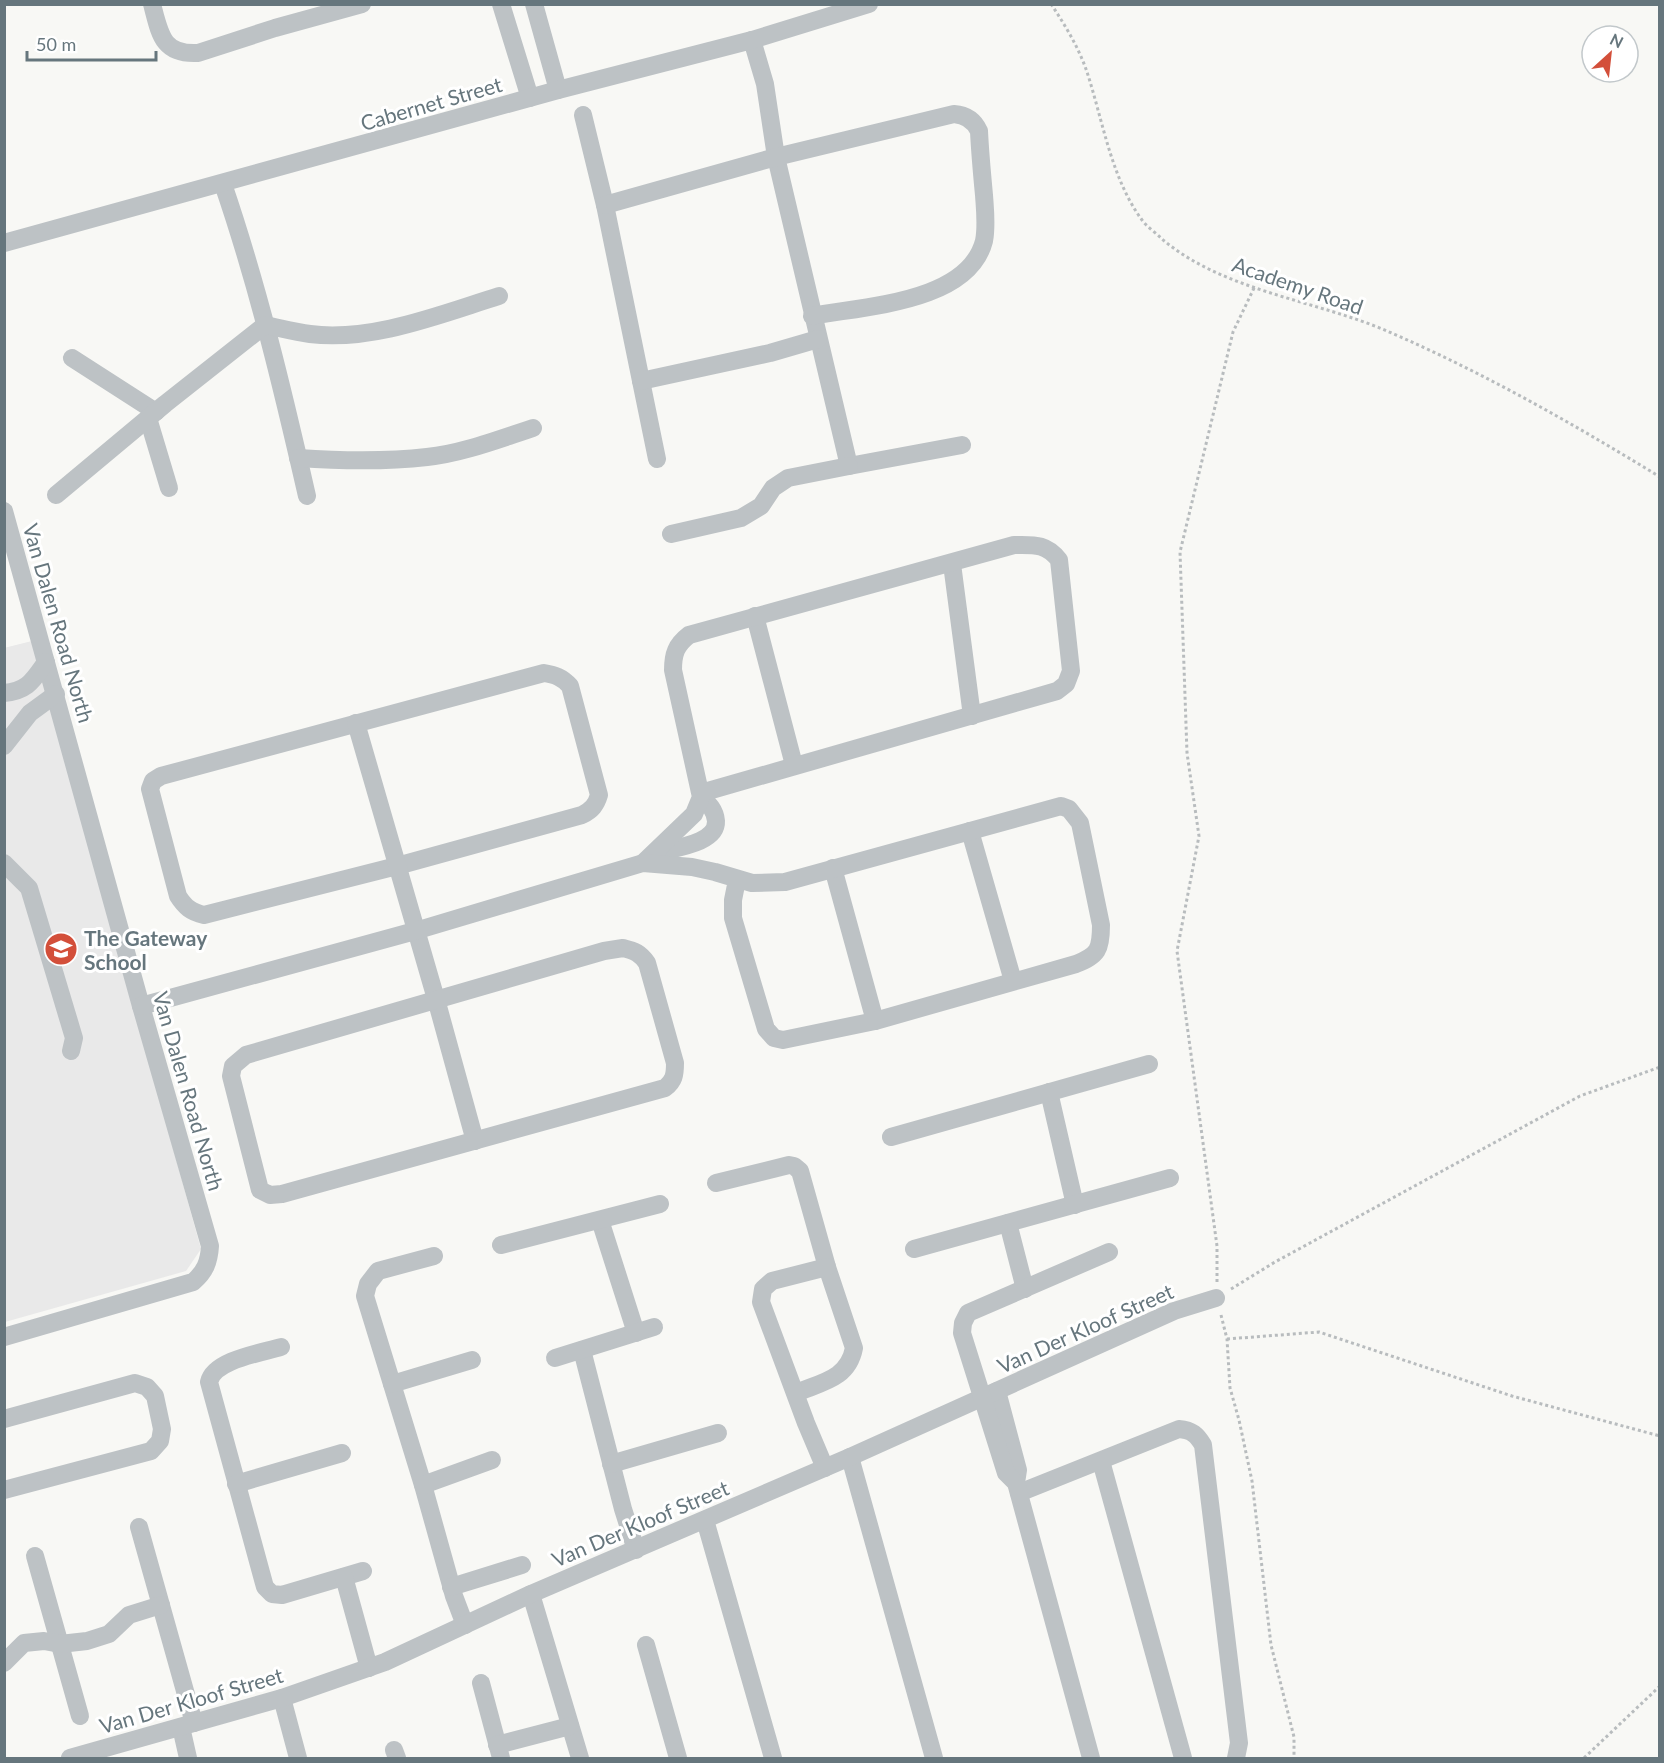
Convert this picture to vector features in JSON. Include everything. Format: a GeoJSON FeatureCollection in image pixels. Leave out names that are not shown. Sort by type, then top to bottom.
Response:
{"type":"FeatureCollection","features":[{"type":"Feature","properties":{"kind":"street"},"geometry":{"type":"LineString","coordinates":[[152,4],[163,40],[169,47],[187,54],[198,53],[275,28],[362,4]]}},
{"type":"Feature","properties":{"kind":"street"},"geometry":{"type":"LineString","coordinates":[[501,4],[530,99]]}},
{"type":"Feature","properties":{"kind":"street"},"geometry":{"type":"LineString","coordinates":[[534,4],[558,90]]}},
{"type":"Feature","properties":{"kind":"street","name":"Cabernet Street"},"geometry":{"type":"LineString","coordinates":[[4,243],[558,90],[752,40],[869,4]]}},
{"type":"Feature","properties":{"kind":"street"},"geometry":{"type":"LineString","coordinates":[[752,40],[765,84],[776,157],[849,466]]}},
{"type":"Feature","properties":{"kind":"street"},"geometry":{"type":"LineString","coordinates":[[605,205],[776,157],[954,114],[967,117],[979,131],[986,226],[980,252],[970,264],[944,286],[929,293],[909,300],[812,316]]}},
{"type":"Feature","properties":{"kind":"street"},"geometry":{"type":"LineString","coordinates":[[583,115],[605,205],[657,459]]}},
{"type":"Feature","properties":{"kind":"street"},"geometry":{"type":"LineString","coordinates":[[223,184],[239,230],[265,325],[307,496]]}},
{"type":"Feature","properties":{"kind":"street"},"geometry":{"type":"LineString","coordinates":[[56,495],[265,325],[312,334],[354,334],[406,324],[500,296]]}},
{"type":"Feature","properties":{"kind":"street"},"geometry":{"type":"LineString","coordinates":[[641,381],[770,353],[818,339]]}},
{"type":"Feature","properties":{"kind":"street"},"geometry":{"type":"LineString","coordinates":[[72,358],[152,415],[169,488]]}},
{"type":"Feature","properties":{"kind":"street"},"geometry":{"type":"LineString","coordinates":[[298,458],[366,462],[429,457],[495,441],[533,428]]}},
{"type":"Feature","properties":{"kind":"street"},"geometry":{"type":"LineString","coordinates":[[672,534],[741,518],[760,506],[773,488],[788,478],[962,445]]}},
{"type":"Feature","properties":{"kind":"street","name":"Van Dalen Road North"},"geometry":{"type":"LineString","coordinates":[[4,511],[210,1246],[207,1266],[193,1282],[4,1336]]}},
{"type":"Feature","properties":{"kind":"street"},"geometry":{"type":"LineString","coordinates":[[141,1006],[415,931],[703,840],[716,828],[715,815],[711,806],[701,795],[673,670],[673,656],[679,642],[689,635],[1014,545],[1038,545],[1052,550],[1059,560],[1071,671],[1066,684],[1057,691],[794,765],[701,795]]}},
{"type":"Feature","properties":{"kind":"street"},"geometry":{"type":"LineString","coordinates":[[952,564],[972,716]]}},
{"type":"Feature","properties":{"kind":"street"},"geometry":{"type":"LineString","coordinates":[[755,616],[794,765]]}},
{"type":"Feature","properties":{"kind":"street"},"geometry":{"type":"LineString","coordinates":[[4,693],[19,692],[31,682],[46,662]]}},
{"type":"Feature","properties":{"kind":"street"},"geometry":{"type":"LineString","coordinates":[[544,673],[564,679],[570,686],[599,795],[597,803],[591,810],[582,815],[397,866],[204,915],[194,913],[185,907],[178,896],[150,789],[153,781],[161,776],[544,673]]}},
{"type":"Feature","properties":{"kind":"street"},"geometry":{"type":"LineString","coordinates":[[5,744],[30,713],[56,694]]}},
{"type":"Feature","properties":{"kind":"street"},"geometry":{"type":"LineString","coordinates":[[356,723],[475,1141]]}},
{"type":"Feature","properties":{"kind":"street"},"geometry":{"type":"LineString","coordinates":[[649,858],[694,814],[701,795]]}},
{"type":"Feature","properties":{"kind":"street"},"geometry":{"type":"LineString","coordinates":[[649,858],[759,884],[785,882],[1062,806],[1069,809],[1080,823],[1101,925],[1101,939],[1099,950],[1092,957],[1076,964],[875,1021],[783,1040],[774,1038],[766,1029],[733,918],[733,900],[737,880]]}},
{"type":"Feature","properties":{"kind":"street"},"geometry":{"type":"LineString","coordinates":[[970,831],[1013,981]]}},
{"type":"Feature","properties":{"kind":"street"},"geometry":{"type":"LineString","coordinates":[[4,863],[29,888],[74,1038],[71,1051]]}},
{"type":"Feature","properties":{"kind":"street"},"geometry":{"type":"LineString","coordinates":[[833,868],[875,1021]]}},
{"type":"Feature","properties":{"kind":"street"},"geometry":{"type":"LineString","coordinates":[[623,948],[636,951],[647,963],[675,1064],[675,1075],[672,1083],[665,1089],[282,1194],[270,1195],[260,1190],[231,1076],[233,1066],[246,1055],[436,999],[604,951],[623,948]]}},
{"type":"Feature","properties":{"kind":"street"},"geometry":{"type":"LineString","coordinates":[[891,1137],[1149,1064]]}},
{"type":"Feature","properties":{"kind":"street"},"geometry":{"type":"LineString","coordinates":[[1049,1092],[1075,1205]]}},
{"type":"Feature","properties":{"kind":"street"},"geometry":{"type":"LineString","coordinates":[[716,1183],[789,1165],[795,1166],[800,1171],[827,1267],[854,1348],[851,1361],[842,1373],[796,1393]]}},
{"type":"Feature","properties":{"kind":"street"},"geometry":{"type":"LineString","coordinates":[[914,1250],[1170,1178]]}},
{"type":"Feature","properties":{"kind":"street"},"geometry":{"type":"LineString","coordinates":[[501,1245],[660,1204]]}},
{"type":"Feature","properties":{"kind":"street"},"geometry":{"type":"LineString","coordinates":[[600,1220],[636,1333]]}},
{"type":"Feature","properties":{"kind":"street"},"geometry":{"type":"LineString","coordinates":[[1008,1223],[1025,1289]]}},
{"type":"Feature","properties":{"kind":"street"},"geometry":{"type":"LineString","coordinates":[[1091,1758],[1017,1488],[1006,1473],[999,1428],[990,1394],[964,1343],[962,1333],[963,1323],[968,1313],[1109,1252]]}},
{"type":"Feature","properties":{"kind":"street"},"geometry":{"type":"LineString","coordinates":[[435,1256],[378,1271],[368,1284],[365,1296],[423,1485],[451,1587],[465,1625]]}},
{"type":"Feature","properties":{"kind":"street"},"geometry":{"type":"LineString","coordinates":[[825,1468],[761,1302],[763,1289],[772,1281],[827,1267]]}},
{"type":"Feature","properties":{"kind":"street","name":"Van Der Kloof Street"},"geometry":{"type":"LineString","coordinates":[[70,1758],[282,1698],[369,1668],[531,1594],[850,1457],[1174,1311],[1216,1298]]}},
{"type":"Feature","properties":{"kind":"street"},"geometry":{"type":"LineString","coordinates":[[555,1358],[654,1327]]}},
{"type":"Feature","properties":{"kind":"street"},"geometry":{"type":"LineString","coordinates":[[281,1347],[223,1365],[217,1368],[210,1377],[209,1383],[265,1587],[272,1594],[282,1595],[363,1571]]}},
{"type":"Feature","properties":{"kind":"street"},"geometry":{"type":"LineString","coordinates":[[582,1350],[636,1550]]}},
{"type":"Feature","properties":{"kind":"street"},"geometry":{"type":"LineString","coordinates":[[392,1384],[472,1360]]}},
{"type":"Feature","properties":{"kind":"street"},"geometry":{"type":"LineString","coordinates":[[4,1419],[135,1383],[147,1387],[155,1396],[162,1429],[160,1441],[151,1450],[4,1490]]}},
{"type":"Feature","properties":{"kind":"street"},"geometry":{"type":"LineString","coordinates":[[1017,1488],[1101,1461],[1179,1429],[1194,1432],[1203,1445],[1239,1743],[1236,1758]]}},
{"type":"Feature","properties":{"kind":"street"},"geometry":{"type":"LineString","coordinates":[[611,1464],[718,1433]]}},
{"type":"Feature","properties":{"kind":"street"},"geometry":{"type":"LineString","coordinates":[[236,1484],[342,1453]]}},
{"type":"Feature","properties":{"kind":"street"},"geometry":{"type":"LineString","coordinates":[[850,1457],[934,1758]]}},
{"type":"Feature","properties":{"kind":"street"},"geometry":{"type":"LineString","coordinates":[[423,1485],[492,1460]]}},
{"type":"Feature","properties":{"kind":"street"},"geometry":{"type":"LineString","coordinates":[[1101,1461],[1183,1758]]}},
{"type":"Feature","properties":{"kind":"street"},"geometry":{"type":"LineString","coordinates":[[705,1520],[773,1758]]}},
{"type":"Feature","properties":{"kind":"street"},"geometry":{"type":"LineString","coordinates":[[139,1527],[161,1605],[187,1725],[188,1758]]}},
{"type":"Feature","properties":{"kind":"street"},"geometry":{"type":"LineString","coordinates":[[35,1556],[80,1716]]}},
{"type":"Feature","properties":{"kind":"street"},"geometry":{"type":"LineString","coordinates":[[451,1587],[522,1564]]}},
{"type":"Feature","properties":{"kind":"street"},"geometry":{"type":"LineString","coordinates":[[344,1577],[369,1668]]}},
{"type":"Feature","properties":{"kind":"street"},"geometry":{"type":"LineString","coordinates":[[531,1594],[579,1758]]}},
{"type":"Feature","properties":{"kind":"street"},"geometry":{"type":"LineString","coordinates":[[4,1663],[24,1643],[44,1641],[60,1644],[87,1641],[108,1634],[129,1616],[161,1605]]}},
{"type":"Feature","properties":{"kind":"street"},"geometry":{"type":"LineString","coordinates":[[646,1646],[678,1758]]}},
{"type":"Feature","properties":{"kind":"street"},"geometry":{"type":"LineString","coordinates":[[480,1683],[499,1752],[570,1726]]}},
{"type":"Feature","properties":{"kind":"street"},"geometry":{"type":"LineString","coordinates":[[282,1698],[298,1758]]}},
{"type":"Feature","properties":{"kind":"path","name":"Academy Road"},"geometry":{"type":"LineString","coordinates":[[1051,4],[1066,26],[1086,69],[1122,188],[1143,222],[1174,249],[1209,271],[1385,330],[1466,368],[1591,434],[1659,477]]}},
{"type":"Feature","properties":{"kind":"path"},"geometry":{"type":"LineString","coordinates":[[1255,286],[1233,332],[1180,552],[1187,753],[1198,836],[1178,951],[1217,1246],[1216,1298],[1227,1339],[1230,1388],[1252,1482],[1271,1645],[1294,1737],[1294,1758]]}},
{"type":"Feature","properties":{"kind":"path"},"geometry":{"type":"LineString","coordinates":[[1216,1298],[1275,1262],[1580,1096],[1659,1067]]}},
{"type":"Feature","properties":{"kind":"path"},"geometry":{"type":"LineString","coordinates":[[1227,1339],[1319,1332],[1512,1396],[1659,1436]]}},
{"type":"Feature","properties":{"kind":"path"},"geometry":{"type":"LineString","coordinates":[[1584,1758],[1659,1686]]}},
{"type":"Feature","properties":{"kind":"shaded area","name":"The Gateway School"},"geometry":{"type":"Polygon","coordinates":[[[32,641],[201,1249],[186,1271],[5,1322],[4,648],[32,641]]]}},
{"type":"Feature","properties":{"kind":"place","name":"The Gateway School"},"geometry":{"type":"Point","coordinates":[61,949]}}]}
